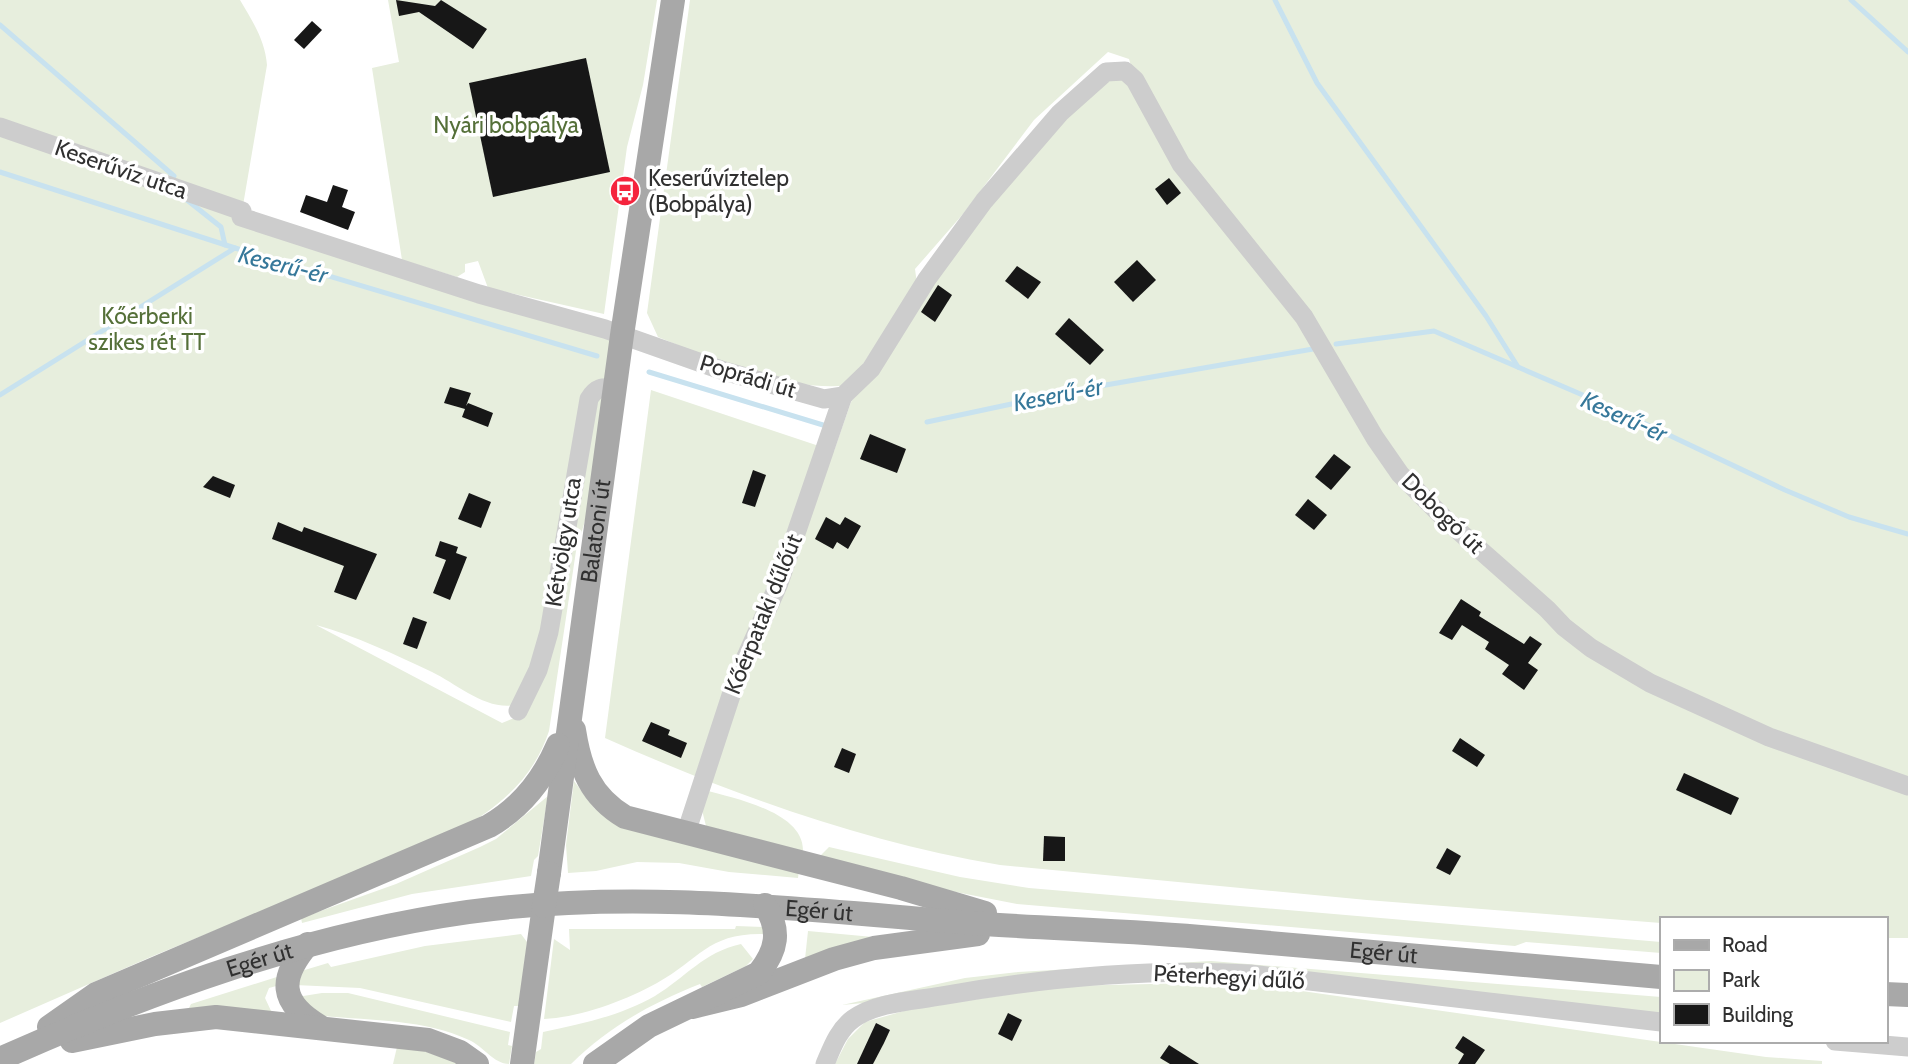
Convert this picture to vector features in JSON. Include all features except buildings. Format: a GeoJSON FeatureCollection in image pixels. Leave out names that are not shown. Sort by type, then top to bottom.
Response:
{"type":"FeatureCollection","features":[{"type":"Feature","properties":{"kind":"main road","name":"Balatoni út"},"geometry":{"type":"LineString","coordinates":[[523,1055],[622,335],[673,0]]}},
{"type":"Feature","properties":{"kind":"main road"},"geometry":{"type":"LineString","coordinates":[[571,712],[587,780],[602,801],[625,817],[901,888],[1032,927]]}},
{"type":"Feature","properties":{"kind":"main road"},"geometry":{"type":"LineString","coordinates":[[5,1056],[96,994],[418,859],[501,819],[543,778],[571,712]]}},
{"type":"Feature","properties":{"kind":"main road","name":"Egér út"},"geometry":{"type":"LineString","coordinates":[[5,1056],[172,988],[308,944],[434,917],[526,905],[641,900],[765,905],[1032,927],[1213,937],[1660,977]]}},
{"type":"Feature","properties":{"kind":"main road"},"geometry":{"type":"LineString","coordinates":[[604,1060],[649,1026],[759,973],[769,959],[777,930],[765,905]]}},
{"type":"Feature","properties":{"kind":"main road"},"geometry":{"type":"LineString","coordinates":[[692,1007],[741,995],[803,969],[874,948],[1032,927]]}},
{"type":"Feature","properties":{"kind":"main road"},"geometry":{"type":"LineString","coordinates":[[308,944],[292,963],[288,993],[298,1011],[320,1026]]}},
{"type":"Feature","properties":{"kind":"main road"},"geometry":{"type":"LineString","coordinates":[[1887,994],[1908,995]]}},
{"type":"Feature","properties":{"kind":"main road"},"geometry":{"type":"LineString","coordinates":[[5,1056],[191,1018],[216,1017],[320,1026],[428,1041],[460,1052],[477,1064]]}},
{"type":"Feature","properties":{"kind":"street","name":"Dobogó út"},"geometry":{"type":"LineString","coordinates":[[843,396],[871,369],[926,279],[984,201],[1060,113],[1106,72],[1116,69],[1125,71],[1135,80],[1181,164],[1304,317],[1375,438],[1401,474],[1445,519],[1591,648],[1650,683],[1769,737],[1908,786]]}},
{"type":"Feature","properties":{"kind":"street","name":"Keserűvíz utca"},"geometry":{"type":"LineString","coordinates":[[0,127],[242,211]]}},
{"type":"Feature","properties":{"kind":"street","name":"Poprádi út"},"geometry":{"type":"LineString","coordinates":[[242,211],[241,217],[479,294],[622,335],[724,371],[824,399],[843,396]]}},
{"type":"Feature","properties":{"kind":"street","name":"Kétvölgy utca"},"geometry":{"type":"LineString","coordinates":[[518,711],[538,670],[549,632],[589,399],[594,391],[602,387],[615,388]]}},
{"type":"Feature","properties":{"kind":"street","name":"Kőérpataki dűlőút"},"geometry":{"type":"LineString","coordinates":[[687,833],[737,677],[779,583],[843,396]]}},
{"type":"Feature","properties":{"kind":"street","name":"Péterhegyi dűlő"},"geometry":{"type":"LineString","coordinates":[[825,1064],[846,1026],[871,1011],[966,992],[1106,975],[1186,971],[1250,974],[1660,1022]]}},
{"type":"Feature","properties":{"kind":"street"},"geometry":{"type":"LineString","coordinates":[[1864,1043],[1908,1046]]}},
{"type":"Feature","properties":{"kind":"green space","name":"Kőérberki szikes rét TT"},"geometry":{"type":"Polygon","coordinates":[[[0,0],[240,0],[261,39],[267,65],[241,217],[479,294],[622,335],[615,388],[602,387],[589,399],[549,632],[516,705],[505,706],[483,700],[389,652],[316,625],[502,723],[519,716],[543,664],[553,628],[590,421],[594,405],[601,396],[603,401],[590,504],[576,551],[549,731],[525,777],[501,801],[458,831],[153,956],[0,1023],[0,0]]]}},
{"type":"Feature","properties":{"kind":"green space","name":"Nyári bobpálya"},"geometry":{"type":"Polygon","coordinates":[[[388,0],[657,0],[643,85],[627,147],[604,314],[488,288],[478,261],[465,264],[465,272],[457,277],[402,260],[372,68],[399,62],[388,0]]]}},
{"type":"Feature","properties":{"kind":"green space"},"geometry":{"type":"Polygon","coordinates":[[[690,0],[1908,0],[1908,938],[1887,938],[1887,917],[1660,917],[1660,923],[1367,900],[1000,865],[899,843],[799,814],[749,797],[605,738],[651,390],[834,451],[851,402],[958,246],[1092,81],[1135,79],[1129,59],[1108,52],[1034,120],[963,214],[915,269],[917,284],[849,385],[802,384],[777,379],[702,355],[658,337],[647,313],[690,0]]]}},
{"type":"Feature","properties":{"kind":"green space"},"geometry":{"type":"Polygon","coordinates":[[[574,781],[595,809],[799,870],[798,878],[729,872],[679,863],[637,862],[596,871],[568,873],[566,845],[574,781]]]}},
{"type":"Feature","properties":{"kind":"green space"},"geometry":{"type":"Polygon","coordinates":[[[705,790],[750,803],[781,817],[792,826],[800,838],[803,851],[706,826],[701,806],[705,790]]]}},
{"type":"Feature","properties":{"kind":"green space"},"geometry":{"type":"Polygon","coordinates":[[[548,796],[538,856],[534,860],[531,876],[412,894],[302,923],[301,918],[396,884],[496,839],[548,796]]]}},
{"type":"Feature","properties":{"kind":"green space"},"geometry":{"type":"Polygon","coordinates":[[[829,847],[960,877],[1029,888],[1660,942],[1660,953],[1526,942],[1515,946],[1017,904],[930,887],[818,858],[829,847]]]}},
{"type":"Feature","properties":{"kind":"green space"},"geometry":{"type":"Polygon","coordinates":[[[736,926],[763,927],[763,934],[744,935],[717,943],[657,983],[617,1002],[573,1015],[544,1019],[554,939],[570,950],[569,929],[735,929],[736,926]]]}},
{"type":"Feature","properties":{"kind":"green space"},"geometry":{"type":"Polygon","coordinates":[[[808,931],[873,937],[805,959],[808,931]]]}},
{"type":"Feature","properties":{"kind":"green space"},"geometry":{"type":"Polygon","coordinates":[[[521,934],[527,942],[520,1006],[514,1006],[511,1022],[360,988],[295,985],[298,972],[328,963],[331,967],[425,946],[521,934]]]}},
{"type":"Feature","properties":{"kind":"green space"},"geometry":{"type":"Polygon","coordinates":[[[741,944],[753,959],[746,966],[702,987],[700,984],[647,1008],[601,1038],[571,1064],[534,1064],[536,1052],[541,1049],[543,1032],[600,1018],[642,1003],[716,953],[741,944]]]}},
{"type":"Feature","properties":{"kind":"green space"},"geometry":{"type":"Polygon","coordinates":[[[1211,961],[1660,997],[1660,1016],[1237,968],[842,1005],[965,978],[1018,972],[1211,961]]]}},
{"type":"Feature","properties":{"kind":"green space"},"geometry":{"type":"Polygon","coordinates":[[[280,976],[280,985],[269,988],[265,998],[272,1013],[189,1008],[191,1004],[280,976]]]}},
{"type":"Feature","properties":{"kind":"green space"},"geometry":{"type":"Polygon","coordinates":[[[1239,982],[1660,1043],[1766,1057],[1822,1061],[1822,1064],[835,1064],[848,1039],[865,1022],[911,1009],[1064,986],[1239,982]]]}},
{"type":"Feature","properties":{"kind":"green space"},"geometry":{"type":"Polygon","coordinates":[[[348,993],[510,1032],[508,1045],[512,1046],[509,1064],[498,1061],[474,1043],[451,1033],[394,1021],[315,1015],[297,997],[348,993]]]}},
{"type":"Feature","properties":{"kind":"green space"},"geometry":{"type":"Polygon","coordinates":[[[397,1047],[424,1051],[461,1064],[393,1064],[397,1047]]]}},
{"type":"Feature","properties":{"kind":"waterway"},"geometry":{"type":"LineString","coordinates":[[1275,0],[1317,83],[1486,316],[1518,367]]}},
{"type":"Feature","properties":{"kind":"waterway","name":"Keserű-ér"},"geometry":{"type":"LineString","coordinates":[[1851,0],[1908,52]]}},
{"type":"Feature","properties":{"kind":"waterway"},"geometry":{"type":"LineString","coordinates":[[0,25],[174,176]]}},
{"type":"Feature","properties":{"kind":"waterway"},"geometry":{"type":"LineString","coordinates":[[0,172],[235,248]]}},
{"type":"Feature","properties":{"kind":"waterway"},"geometry":{"type":"LineString","coordinates":[[187,200],[221,227],[225,245]]}},
{"type":"Feature","properties":{"kind":"waterway","name":"Keserű-ér"},"geometry":{"type":"LineString","coordinates":[[0,395],[235,248],[597,356]]}},
{"type":"Feature","properties":{"kind":"waterway","name":"Keserű-ér"},"geometry":{"type":"LineString","coordinates":[[1336,344],[1434,331],[1599,402],[1785,490],[1849,517],[1908,534]]}},
{"type":"Feature","properties":{"kind":"waterway","name":"Keserű-ér"},"geometry":{"type":"LineString","coordinates":[[927,422],[1077,390],[1313,349]]}},
{"type":"Feature","properties":{"kind":"waterway","name":"Keserű-ér"},"geometry":{"type":"LineString","coordinates":[[649,372],[823,425]]}},
{"type":"Feature","properties":{"kind":"place","name":"Keserűvíztelep (Bobpálya)"},"geometry":{"type":"Point","coordinates":[625,191]}}]}
